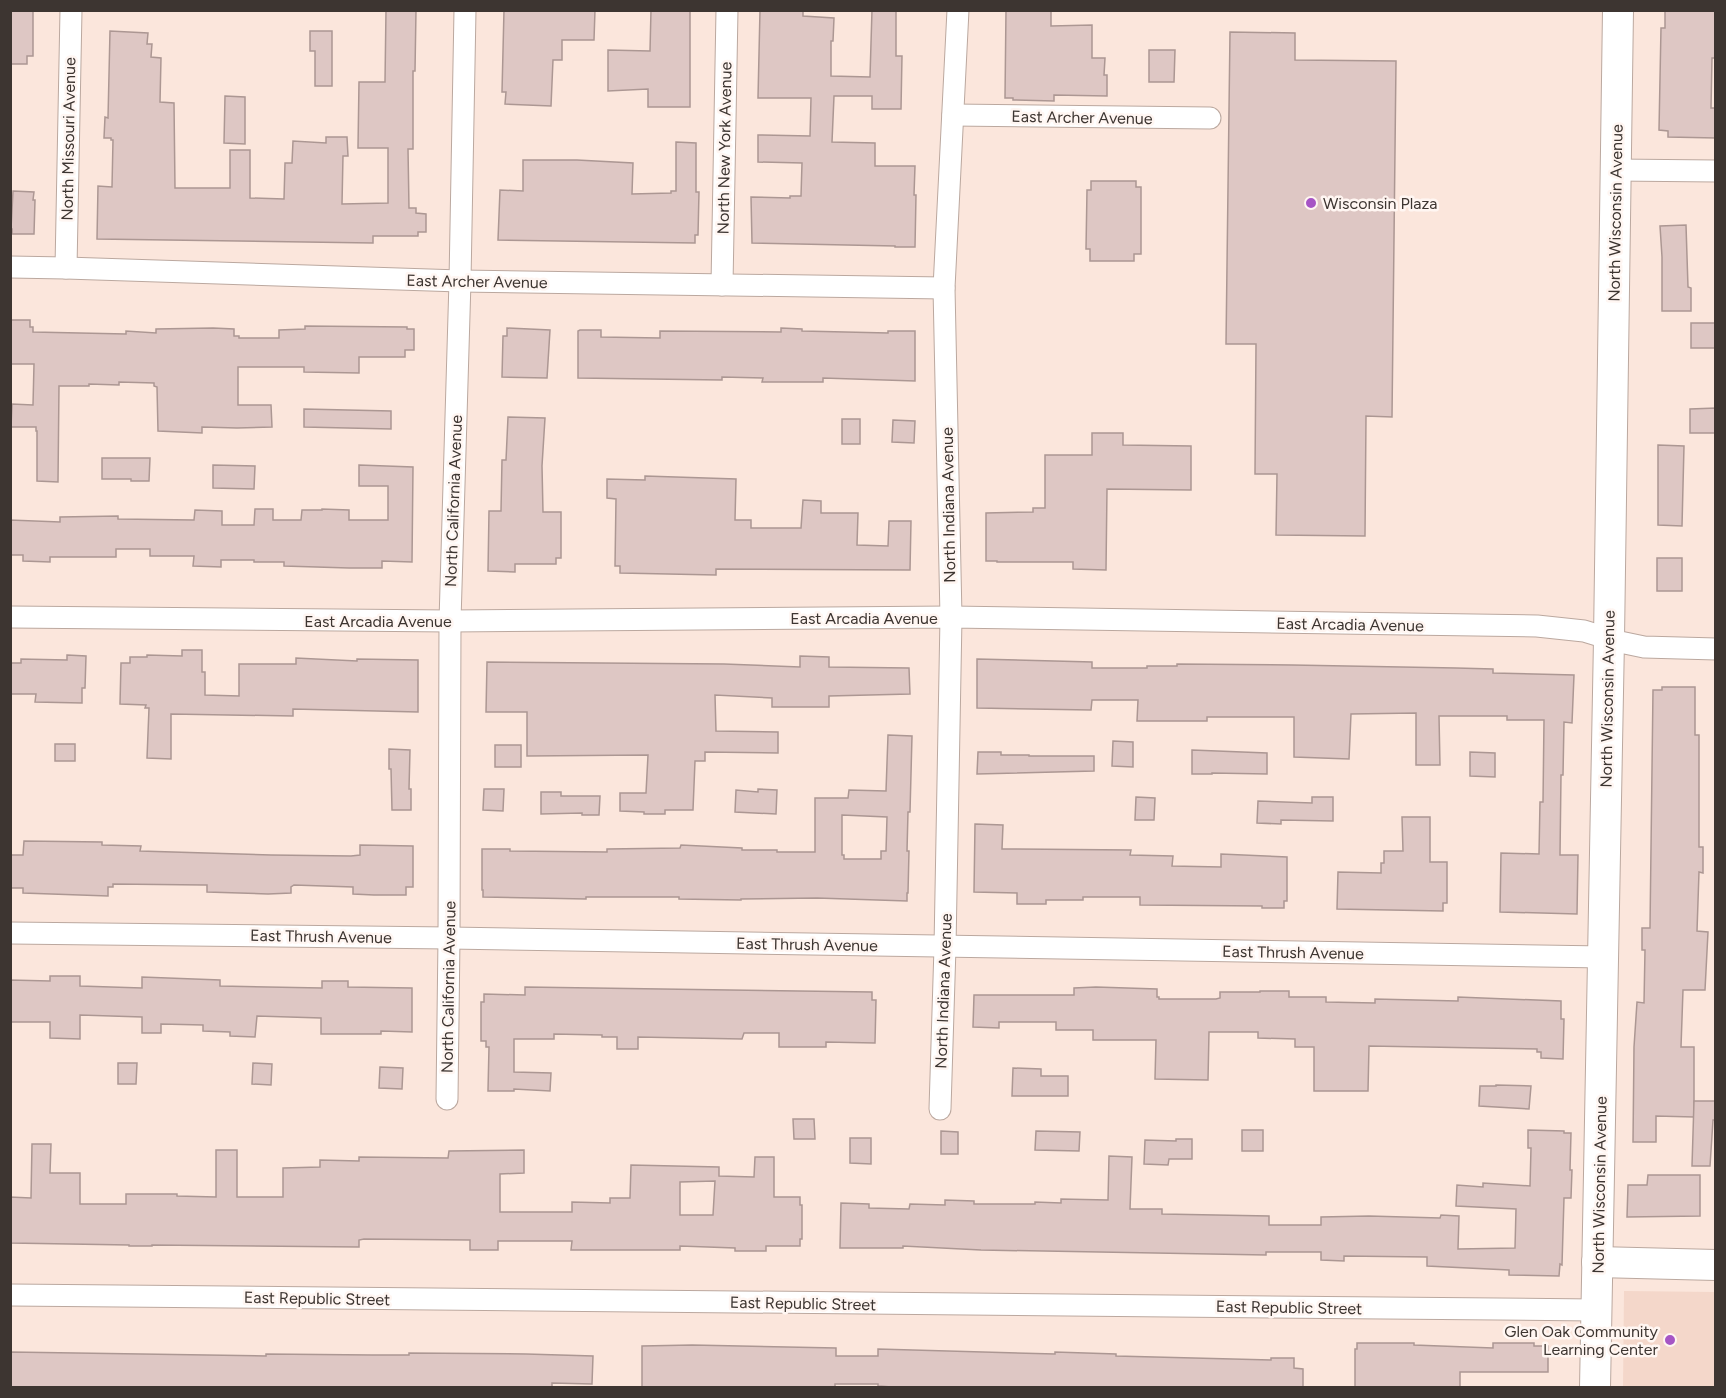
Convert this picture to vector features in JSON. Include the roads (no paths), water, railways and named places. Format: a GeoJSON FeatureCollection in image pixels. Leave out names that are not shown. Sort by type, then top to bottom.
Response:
{"type":"FeatureCollection","features":[{"type":"Feature","properties":{"kind":"street","name":"North Missouri Avenue"},"geometry":{"type":"LineString","coordinates":[[66,268],[71,10]]}},
{"type":"Feature","properties":{"kind":"street","name":"North California Avenue"},"geometry":{"type":"LineString","coordinates":[[447,1099],[450,621],[465,10]]}},
{"type":"Feature","properties":{"kind":"street","name":"North New York Avenue"},"geometry":{"type":"LineString","coordinates":[[722,285],[727,10]]}},
{"type":"Feature","properties":{"kind":"street","name":"North Indiana Avenue"},"geometry":{"type":"LineString","coordinates":[[940,1108],[951,617],[944,288],[958,10]]}},
{"type":"Feature","properties":{"kind":"street","name":"North Wisconsin Avenue"},"geometry":{"type":"LineString","coordinates":[[1595,1388],[1604,957],[1617,10]]}},
{"type":"Feature","properties":{"kind":"street","name":"East Archer Avenue"},"geometry":{"type":"LineString","coordinates":[[953,115],[1210,118]]}},
{"type":"Feature","properties":{"kind":"street"},"geometry":{"type":"LineString","coordinates":[[1615,170],[1716,171]]}},
{"type":"Feature","properties":{"kind":"street","name":"East Archer Avenue"},"geometry":{"type":"LineString","coordinates":[[10,267],[460,281],[944,288]]}},
{"type":"Feature","properties":{"kind":"street","name":"East Arcadia Avenue"},"geometry":{"type":"LineString","coordinates":[[10,617],[450,621],[951,617],[1537,626],[1584,632],[1644,647],[1716,649]]}},
{"type":"Feature","properties":{"kind":"street","name":"East Thrush Avenue"},"geometry":{"type":"LineString","coordinates":[[10,933],[1604,957]]}},
{"type":"Feature","properties":{"kind":"street"},"geometry":{"type":"LineString","coordinates":[[1597,1262],[1716,1265]]}},
{"type":"Feature","properties":{"kind":"street","name":"East Republic Street"},"geometry":{"type":"LineString","coordinates":[[10,1295],[1596,1310]]}},
{"type":"Feature","properties":{"kind":"place","name":"Wisconsin Plaza"},"geometry":{"type":"Point","coordinates":[1311,203]}},
{"type":"Feature","properties":{"kind":"place","name":"Glen Oak Community Learning Center"},"geometry":{"type":"Point","coordinates":[1670,1340]}}]}
